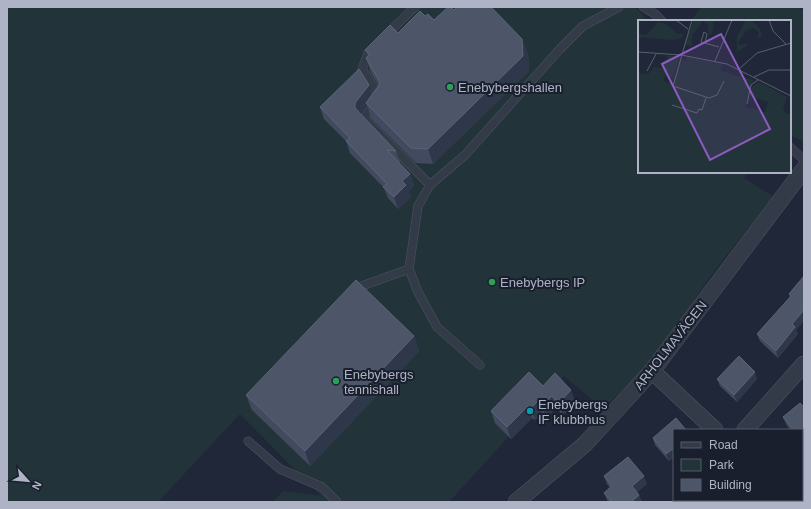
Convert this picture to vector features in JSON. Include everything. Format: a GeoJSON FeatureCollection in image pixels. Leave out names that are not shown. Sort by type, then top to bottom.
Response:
{"type":"FeatureCollection","features":[{"type":"Feature","properties":{"kind":"street","name":"ARHOLMAVÄGEN"},"geometry":{"type":"LineString","coordinates":[[516,502],[585,444],[652,371],[804,169]]}},
{"type":"Feature","properties":{"kind":"street"},"geometry":{"type":"LineString","coordinates":[[746,429],[804,365]]}},
{"type":"Feature","properties":{"kind":"street"},"geometry":{"type":"LineString","coordinates":[[652,371],[714,429]]}},
{"type":"Feature","properties":{"kind":"lane"},"geometry":{"type":"LineString","coordinates":[[415,7],[368,53],[362,69],[380,97],[364,118],[430,185]]}},
{"type":"Feature","properties":{"kind":"lane"},"geometry":{"type":"LineString","coordinates":[[480,365],[437,327],[418,292],[409,269],[418,206],[430,185],[465,155],[559,50],[583,26],[619,7]]}},
{"type":"Feature","properties":{"kind":"lane"},"geometry":{"type":"LineString","coordinates":[[643,7],[655,14],[661,20]]}},
{"type":"Feature","properties":{"kind":"lane"},"geometry":{"type":"LineString","coordinates":[[791,148],[804,160]]}},
{"type":"Feature","properties":{"kind":"lane"},"geometry":{"type":"LineString","coordinates":[[359,287],[409,269]]}},
{"type":"Feature","properties":{"kind":"lane"},"geometry":{"type":"LineString","coordinates":[[248,441],[280,470],[322,487],[337,502]]}},
{"type":"Feature","properties":{"kind":"green space"},"geometry":{"type":"Polygon","coordinates":[[[7,7],[635,7],[647,20],[638,20],[638,173],[749,173],[744,178],[773,196],[710,277],[672,332],[640,374],[603,409],[564,376],[449,502],[273,502],[283,491],[318,495],[322,497],[240,414],[158,502],[7,502],[7,7]]]}},
{"type":"Feature","properties":{"kind":"green space"},"geometry":{"type":"Polygon","coordinates":[[[702,7],[798,7],[804,12],[804,141],[791,135],[791,20],[691,20],[702,7]]]}},
{"type":"Feature","properties":{"kind":"building","name":"Enebybergshallen"},"geometry":{"type":"Polygon","coordinates":[[[448,7],[451,7],[454,10],[457,7],[491,7],[522,39],[523,56],[428,149],[411,148],[366,103],[380,82],[366,58],[370,54],[365,50],[390,25],[398,33],[420,11],[425,16],[428,14],[434,20],[448,7]]]}},
{"type":"Feature","properties":{"kind":"building"},"geometry":{"type":"Polygon","coordinates":[[[359,69],[369,85],[355,103],[355,108],[396,151],[387,150],[410,174],[402,181],[406,185],[394,197],[383,187],[387,184],[346,141],[350,138],[320,107],[359,69]]]}},
{"type":"Feature","properties":{"kind":"building"},"geometry":{"type":"Polygon","coordinates":[[[804,276],[804,310],[792,324],[795,327],[776,351],[757,334],[791,296],[789,294],[804,276]]]}},
{"type":"Feature","properties":{"kind":"building","name":"Enebybergs tennishall"},"geometry":{"type":"Polygon","coordinates":[[[356,280],[414,336],[305,451],[246,395],[356,280]]]}},
{"type":"Feature","properties":{"kind":"building"},"geometry":{"type":"Polygon","coordinates":[[[739,356],[755,372],[734,395],[717,379],[739,356]]]}},
{"type":"Feature","properties":{"kind":"building"},"geometry":{"type":"Polygon","coordinates":[[[529,372],[543,386],[555,373],[571,390],[559,403],[552,396],[542,406],[538,401],[531,408],[528,406],[507,427],[491,411],[529,372]]]}},
{"type":"Feature","properties":{"kind":"building"},"geometry":{"type":"Polygon","coordinates":[[[800,403],[804,407],[804,471],[803,429],[793,429],[783,417],[800,403]]]}},
{"type":"Feature","properties":{"kind":"building"},"geometry":{"type":"Polygon","coordinates":[[[676,418],[685,429],[673,429],[673,449],[666,454],[653,438],[676,418]]]}},
{"type":"Feature","properties":{"kind":"building"},"geometry":{"type":"Polygon","coordinates":[[[628,457],[644,476],[632,486],[639,495],[631,502],[612,502],[604,493],[612,486],[604,476],[628,457]]]}},
{"type":"Feature","properties":{"kind":"building"},"geometry":{"type":"Polygon","coordinates":[[[804,478],[804,489],[803,488],[804,478]]]}},
{"type":"Feature","properties":{"kind":"building"},"geometry":{"type":"Polygon","coordinates":[[[720,501],[721,502],[698,502],[720,501]]]}},
{"type":"Feature","properties":{"kind":"place","name":"Enebybergshallen"},"geometry":{"type":"Point","coordinates":[450,87]}},
{"type":"Feature","properties":{"kind":"place","name":"Enebybergs IP"},"geometry":{"type":"Point","coordinates":[492,282]}},
{"type":"Feature","properties":{"kind":"place","name":"Enebybergs tennishall"},"geometry":{"type":"Point","coordinates":[336,381]}},
{"type":"Feature","properties":{"kind":"place","name":"Enebybergs IF klubbhus"},"geometry":{"type":"Point","coordinates":[530,411]}}]}
